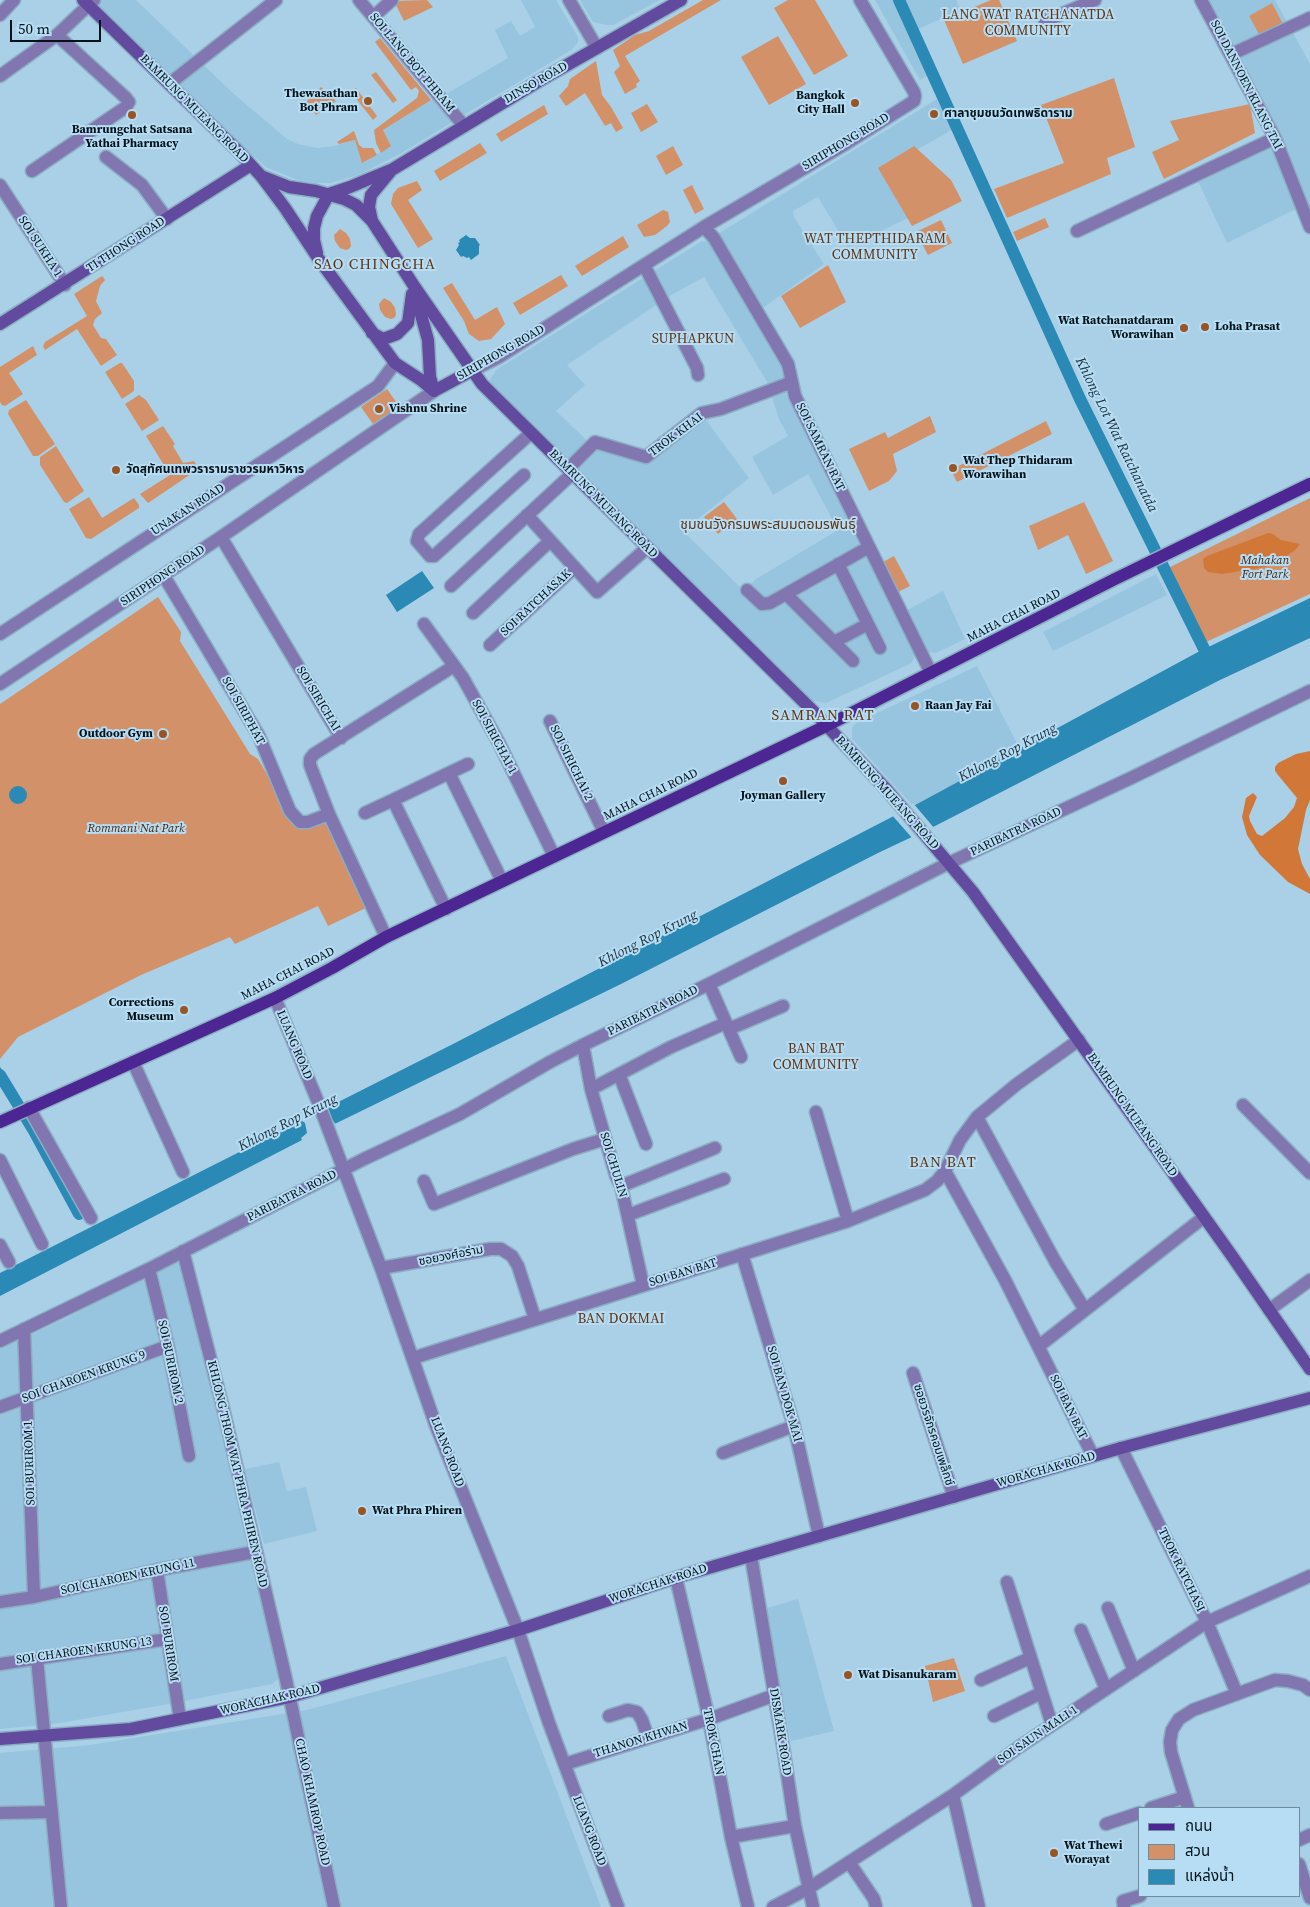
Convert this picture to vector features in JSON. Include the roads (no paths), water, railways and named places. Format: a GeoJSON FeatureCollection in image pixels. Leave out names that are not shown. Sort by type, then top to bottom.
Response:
{"type":"FeatureCollection","features":[{"type":"Feature","properties":{"kind":"main road","name":"DINSO ROAD"},"geometry":{"type":"LineString","coordinates":[[329,194],[393,168],[680,0]]}},
{"type":"Feature","properties":{"kind":"main road","name":"BAMRUNG MUEANG ROAD"},"geometry":{"type":"LineString","coordinates":[[89,2],[261,176],[371,333],[395,363],[434,391]]}},
{"type":"Feature","properties":{"kind":"main road","name":"TI THONG ROAD"},"geometry":{"type":"LineString","coordinates":[[0,324],[65,285],[251,165]]}},
{"type":"Feature","properties":{"kind":"main road","name":"DINSO ROAD"},"geometry":{"type":"LineString","coordinates":[[372,221],[369,207],[371,195],[393,168]]}},
{"type":"Feature","properties":{"kind":"main road","name":"BAMRUNG MUEANG ROAD"},"geometry":{"type":"LineString","coordinates":[[261,176],[289,186],[329,194],[356,205],[372,221],[414,286],[482,384],[826,726],[886,789],[972,892],[1079,1040],[1310,1368]]}},
{"type":"Feature","properties":{"kind":"main road"},"geometry":{"type":"LineString","coordinates":[[318,258],[314,240],[314,228],[317,216],[329,194]]}},
{"type":"Feature","properties":{"kind":"main road"},"geometry":{"type":"LineString","coordinates":[[371,333],[383,339],[397,334],[408,323],[414,286]]}},
{"type":"Feature","properties":{"kind":"main road"},"geometry":{"type":"LineString","coordinates":[[414,286],[428,340],[430,377],[434,391]]}},
{"type":"Feature","properties":{"kind":"main road","name":"SIRIPHONG ROAD"},"geometry":{"type":"LineString","coordinates":[[434,391],[473,370]]}},
{"type":"Feature","properties":{"kind":"main road","name":"MAHA CHAI ROAD"},"geometry":{"type":"LineString","coordinates":[[0,1122],[275,998],[386,937],[826,726],[1157,558],[1310,484]]}},
{"type":"Feature","properties":{"kind":"main road","name":"WORACHAK ROAD"},"geometry":{"type":"LineString","coordinates":[[0,1739],[130,1729],[290,1697],[518,1630],[676,1578],[819,1536],[1121,1448],[1310,1398]]}},
{"type":"Feature","properties":{"kind":"street"},"geometry":{"type":"LineString","coordinates":[[0,16],[14,0]]}},
{"type":"Feature","properties":{"kind":"street","name":"SOI LANG BOT PHRAM"},"geometry":{"type":"LineString","coordinates":[[359,0],[464,126]]}},
{"type":"Feature","properties":{"kind":"street"},"geometry":{"type":"LineString","coordinates":[[373,17],[392,0]]}},
{"type":"Feature","properties":{"kind":"street"},"geometry":{"type":"LineString","coordinates":[[569,0],[597,48]]}},
{"type":"Feature","properties":{"kind":"street","name":"SIRIPHONG ROAD"},"geometry":{"type":"LineString","coordinates":[[473,370],[499,357],[704,227],[847,143],[914,101],[914,92],[860,0]]}},
{"type":"Feature","properties":{"kind":"street"},"geometry":{"type":"LineString","coordinates":[[1045,21],[1095,0]]}},
{"type":"Feature","properties":{"kind":"street","name":"SOI DANNOEN KLANG TAI"},"geometry":{"type":"LineString","coordinates":[[1201,0],[1232,54],[1275,138],[1310,227]]}},
{"type":"Feature","properties":{"kind":"street"},"geometry":{"type":"LineString","coordinates":[[0,76],[57,35],[89,2]]}},
{"type":"Feature","properties":{"kind":"street"},"geometry":{"type":"LineString","coordinates":[[169,84],[268,2]]}},
{"type":"Feature","properties":{"kind":"street"},"geometry":{"type":"LineString","coordinates":[[1232,54],[1310,18]]}},
{"type":"Feature","properties":{"kind":"street"},"geometry":{"type":"LineString","coordinates":[[32,171],[126,108],[129,102],[57,35]]}},
{"type":"Feature","properties":{"kind":"street"},"geometry":{"type":"LineString","coordinates":[[1077,231],[1275,138]]}},
{"type":"Feature","properties":{"kind":"street"},"geometry":{"type":"LineString","coordinates":[[106,157],[136,180],[167,219]]}},
{"type":"Feature","properties":{"kind":"street","name":"SOI SUKHA 1"},"geometry":{"type":"LineString","coordinates":[[0,185],[65,285]]}},
{"type":"Feature","properties":{"kind":"street","name":"SOI SAMRAN RAT"},"geometry":{"type":"LineString","coordinates":[[704,227],[714,238],[788,364],[795,396],[931,673]]}},
{"type":"Feature","properties":{"kind":"street"},"geometry":{"type":"LineString","coordinates":[[644,265],[697,368],[698,375]]}},
{"type":"Feature","properties":{"kind":"street","name":"UNAKAN ROAD"},"geometry":{"type":"LineString","coordinates":[[0,634],[378,386],[395,363]]}},
{"type":"Feature","properties":{"kind":"street","name":"TROK KHAI"},"geometry":{"type":"LineString","coordinates":[[570,471],[594,442],[646,457],[702,413],[721,409],[792,382]]}},
{"type":"Feature","properties":{"kind":"street","name":"SIRIPHONG ROAD"},"geometry":{"type":"LineString","coordinates":[[0,684],[164,576],[434,391]]}},
{"type":"Feature","properties":{"kind":"street"},"geometry":{"type":"LineString","coordinates":[[524,476],[434,556],[430,556],[417,541],[419,534],[531,433]]}},
{"type":"Feature","properties":{"kind":"street"},"geometry":{"type":"LineString","coordinates":[[451,586],[527,515],[570,471]]}},
{"type":"Feature","properties":{"kind":"street"},"geometry":{"type":"LineString","coordinates":[[527,515],[574,568]]}},
{"type":"Feature","properties":{"kind":"street","name":"SOI SIRICHAI"},"geometry":{"type":"LineString","coordinates":[[221,537],[341,738],[314,754],[310,759],[310,765],[329,814],[386,937]]}},
{"type":"Feature","properties":{"kind":"street"},"geometry":{"type":"LineString","coordinates":[[473,613],[550,542]]}},
{"type":"Feature","properties":{"kind":"street"},"geometry":{"type":"LineString","coordinates":[[747,590],[762,604],[766,605],[869,547]]}},
{"type":"Feature","properties":{"kind":"street","name":"SOI RATCHASAK"},"geometry":{"type":"LineString","coordinates":[[490,645],[574,568],[597,592],[648,548]]}},
{"type":"Feature","properties":{"kind":"street"},"geometry":{"type":"LineString","coordinates":[[838,564],[880,648]]}},
{"type":"Feature","properties":{"kind":"street","name":"SOI SIRIPHAT"},"geometry":{"type":"LineString","coordinates":[[164,576],[259,736],[290,811],[300,822],[308,822],[329,814]]}},
{"type":"Feature","properties":{"kind":"street"},"geometry":{"type":"LineString","coordinates":[[786,594],[853,661]]}},
{"type":"Feature","properties":{"kind":"street","name":"SOI SIRICHAI 1"},"geometry":{"type":"LineString","coordinates":[[424,624],[454,666],[499,743],[554,856]]}},
{"type":"Feature","properties":{"kind":"street"},"geometry":{"type":"LineString","coordinates":[[834,642],[868,624]]}},
{"type":"Feature","properties":{"kind":"street"},"geometry":{"type":"LineString","coordinates":[[341,738],[454,666]]}},
{"type":"Feature","properties":{"kind":"street","name":"PARIBATRA ROAD"},"geometry":{"type":"LineString","coordinates":[[0,1341],[460,1114],[583,1044],[709,984],[949,863],[1310,692]]}},
{"type":"Feature","properties":{"kind":"street","name":"SOI SIRICHAI 2"},"geometry":{"type":"LineString","coordinates":[[550,721],[604,832]]}},
{"type":"Feature","properties":{"kind":"street"},"geometry":{"type":"LineString","coordinates":[[366,813],[468,764]]}},
{"type":"Feature","properties":{"kind":"street"},"geometry":{"type":"LineString","coordinates":[[449,773],[502,882]]}},
{"type":"Feature","properties":{"kind":"street"},"geometry":{"type":"LineString","coordinates":[[393,800],[446,909]]}},
{"type":"Feature","properties":{"kind":"street"},"geometry":{"type":"LineString","coordinates":[[709,984],[741,1057]]}},
{"type":"Feature","properties":{"kind":"street","name":"LUANG ROAD"},"geometry":{"type":"LineString","coordinates":[[275,998],[318,1102],[381,1268],[436,1426],[518,1630],[618,1907]]}},
{"type":"Feature","properties":{"kind":"street"},"geometry":{"type":"LineString","coordinates":[[591,1089],[671,1047],[783,1006]]}},
{"type":"Feature","properties":{"kind":"street","name":"SOI BAN BAT"},"geometry":{"type":"LineString","coordinates":[[413,1358],[848,1221],[925,1190],[937,1181],[945,1171],[960,1140],[977,1117],[1017,1084],[1079,1040]]}},
{"type":"Feature","properties":{"kind":"street","name":"SOI CHULIN"},"geometry":{"type":"LineString","coordinates":[[583,1044],[591,1089],[621,1186],[643,1285]]}},
{"type":"Feature","properties":{"kind":"street"},"geometry":{"type":"LineString","coordinates":[[133,1062],[183,1172]]}},
{"type":"Feature","properties":{"kind":"street"},"geometry":{"type":"LineString","coordinates":[[619,1074],[646,1144]]}},
{"type":"Feature","properties":{"kind":"street"},"geometry":{"type":"LineString","coordinates":[[1243,1105],[1310,1173]]}},
{"type":"Feature","properties":{"kind":"street"},"geometry":{"type":"LineString","coordinates":[[27,1109],[91,1218]]}},
{"type":"Feature","properties":{"kind":"street"},"geometry":{"type":"LineString","coordinates":[[816,1112],[848,1221]]}},
{"type":"Feature","properties":{"kind":"street"},"geometry":{"type":"LineString","coordinates":[[977,1117],[1055,1262],[1085,1310]]}},
{"type":"Feature","properties":{"kind":"street"},"geometry":{"type":"LineString","coordinates":[[424,1181],[434,1204],[573,1149],[605,1139]]}},
{"type":"Feature","properties":{"kind":"street"},"geometry":{"type":"LineString","coordinates":[[621,1186],[715,1148]]}},
{"type":"Feature","properties":{"kind":"street"},"geometry":{"type":"LineString","coordinates":[[0,1160],[42,1244]]}},
{"type":"Feature","properties":{"kind":"street","name":"SOI BAN BAT"},"geometry":{"type":"LineString","coordinates":[[945,1171],[1005,1280],[1093,1456]]}},
{"type":"Feature","properties":{"kind":"street"},"geometry":{"type":"LineString","coordinates":[[628,1215],[724,1179]]}},
{"type":"Feature","properties":{"kind":"street"},"geometry":{"type":"LineString","coordinates":[[1038,1346],[1204,1217]]}},
{"type":"Feature","properties":{"kind":"street"},"geometry":{"type":"LineString","coordinates":[[0,1245],[9,1262]]}},
{"type":"Feature","properties":{"kind":"street","name":"ซอยวงศ์อร่าม"},"geometry":{"type":"LineString","coordinates":[[381,1268],[490,1249],[501,1249],[512,1256],[518,1266],[535,1319]]}},
{"type":"Feature","properties":{"kind":"street","name":"KHLONG THOM WAT PHRA PHIREN ROAD"},"geometry":{"type":"LineString","coordinates":[[183,1251],[223,1408],[290,1697]]}},
{"type":"Feature","properties":{"kind":"street","name":"SOI BAN DOK MAI"},"geometry":{"type":"LineString","coordinates":[[742,1254],[794,1426],[819,1536]]}},
{"type":"Feature","properties":{"kind":"street","name":"SOI BURIROM 2"},"geometry":{"type":"LineString","coordinates":[[149,1269],[168,1346],[189,1456]]}},
{"type":"Feature","properties":{"kind":"street"},"geometry":{"type":"LineString","coordinates":[[1270,1310],[1310,1280]]}},
{"type":"Feature","properties":{"kind":"street","name":"SOI BURIROM 1"},"geometry":{"type":"LineString","coordinates":[[24,1329],[34,1597]]}},
{"type":"Feature","properties":{"kind":"street","name":"SOI CHAROEN KRUNG 9"},"geometry":{"type":"LineString","coordinates":[[0,1407],[168,1346]]}},
{"type":"Feature","properties":{"kind":"street","name":"ซอยวรจักรคอมเพล็กซ์"},"geometry":{"type":"LineString","coordinates":[[913,1373],[954,1497]]}},
{"type":"Feature","properties":{"kind":"street"},"geometry":{"type":"LineString","coordinates":[[723,1453],[794,1426]]}},
{"type":"Feature","properties":{"kind":"street","name":"TROK RATCHASI"},"geometry":{"type":"LineString","coordinates":[[1121,1448],[1207,1622],[1237,1694]]}},
{"type":"Feature","properties":{"kind":"street","name":"SOI CHAROEN KRUNG 11"},"geometry":{"type":"LineString","coordinates":[[0,1602],[34,1597],[157,1570],[255,1552]]}},
{"type":"Feature","properties":{"kind":"street","name":"DISMARK ROAD"},"geometry":{"type":"LineString","coordinates":[[751,1556],[795,1826],[812,1907]]}},
{"type":"Feature","properties":{"kind":"street","name":"SOI BURIROM"},"geometry":{"type":"LineString","coordinates":[[157,1570],[180,1719]]}},
{"type":"Feature","properties":{"kind":"street","name":"SOI SAUN MALI 1"},"geometry":{"type":"LineString","coordinates":[[772,1907],[809,1888],[953,1795],[1052,1725],[1207,1622],[1310,1576]]}},
{"type":"Feature","properties":{"kind":"street","name":"TROK CHAN"},"geometry":{"type":"LineString","coordinates":[[676,1578],[709,1719],[731,1837],[748,1907]]}},
{"type":"Feature","properties":{"kind":"street"},"geometry":{"type":"LineString","coordinates":[[1007,1582],[1052,1725]]}},
{"type":"Feature","properties":{"kind":"street"},"geometry":{"type":"LineString","coordinates":[[1108,1608],[1134,1671]]}},
{"type":"Feature","properties":{"kind":"street"},"geometry":{"type":"LineString","coordinates":[[1082,1630],[1106,1689]]}},
{"type":"Feature","properties":{"kind":"street","name":"SOI CHAROEN KRUNG 13"},"geometry":{"type":"LineString","coordinates":[[0,1664],[168,1639]]}},
{"type":"Feature","properties":{"kind":"street"},"geometry":{"type":"LineString","coordinates":[[982,1680],[1030,1658]]}},
{"type":"Feature","properties":{"kind":"street"},"geometry":{"type":"LineString","coordinates":[[37,1659],[61,1907]]}},
{"type":"Feature","properties":{"kind":"street"},"geometry":{"type":"LineString","coordinates":[[1157,1807],[1186,1802],[1171,1752],[1172,1730],[1179,1719],[1193,1710],[1275,1680],[1288,1680],[1303,1685],[1310,1690]]}},
{"type":"Feature","properties":{"kind":"street"},"geometry":{"type":"LineString","coordinates":[[994,1716],[1041,1693]]}},
{"type":"Feature","properties":{"kind":"street","name":"THANON KHWAN"},"geometry":{"type":"LineString","coordinates":[[565,1764],[709,1719],[774,1695]]}},
{"type":"Feature","properties":{"kind":"street","name":"CHAO KHAMROP ROAD"},"geometry":{"type":"LineString","coordinates":[[290,1697],[334,1907]]}},
{"type":"Feature","properties":{"kind":"street"},"geometry":{"type":"LineString","coordinates":[[609,1716],[628,1710],[637,1712],[648,1738]]}},
{"type":"Feature","properties":{"kind":"street"},"geometry":{"type":"LineString","coordinates":[[953,1795],[979,1907]]}},
{"type":"Feature","properties":{"kind":"street"},"geometry":{"type":"LineString","coordinates":[[0,1813],[52,1812]]}},
{"type":"Feature","properties":{"kind":"street"},"geometry":{"type":"LineString","coordinates":[[1106,1824],[1138,1813]]}},
{"type":"Feature","properties":{"kind":"street"},"geometry":{"type":"LineString","coordinates":[[731,1837],[795,1826]]}},
{"type":"Feature","properties":{"kind":"street"},"geometry":{"type":"LineString","coordinates":[[849,1862],[874,1899],[876,1907]]}},
{"type":"Feature","properties":{"kind":"street"},"geometry":{"type":"LineString","coordinates":[[1300,1867],[1310,1898]]}},
{"type":"Feature","properties":{"kind":"street"},"geometry":{"type":"LineString","coordinates":[[1124,1904],[1138,1897]]}},
{"type":"Feature","properties":{"kind":"water"},"geometry":{"type":"Polygon","coordinates":[[[466,235],[470,238],[475,238],[480,245],[479,254],[471,260],[469,257],[461,257],[456,250],[460,242],[459,240],[466,235]]]}},
{"type":"Feature","properties":{"kind":"water"},"geometry":{"type":"Polygon","coordinates":[[[422,571],[434,588],[397,612],[386,595],[422,571]]]}},
{"type":"Feature","properties":{"kind":"water","name":"Khlong Rop Krung"},"geometry":{"type":"Polygon","coordinates":[[[1310,598],[1310,638],[1220,680],[621,984],[302,1140],[0,1296],[0,1273],[453,1044],[917,804],[1198,652],[1310,598]]]}},
{"type":"Feature","properties":{"kind":"water"},"geometry":{"type":"Polygon","coordinates":[[[18,786],[24,789],[27,795],[24,801],[18,804],[12,801],[9,795],[12,789],[18,786]]]}},
{"type":"Feature","properties":{"kind":"water"},"geometry":{"type":"Polygon","coordinates":[[[0,1067],[12,1084],[3,1088],[0,1084],[0,1067]]]}},
{"type":"Feature","properties":{"kind":"waterway","name":"Khlong Lot Wat Ratchanatda"},"geometry":{"type":"LineString","coordinates":[[899,0],[1080,399],[1211,663]]}},
{"type":"Feature","properties":{"kind":"waterway"},"geometry":{"type":"LineString","coordinates":[[0,1075],[34,1131],[79,1214]]}},
{"type":"Feature","properties":{"kind":"place","name":"Thewasathan Bot Phram"},"geometry":{"type":"Point","coordinates":[368,101]}},
{"type":"Feature","properties":{"kind":"place","name":"Bangkok City Hall"},"geometry":{"type":"Point","coordinates":[855,103]}},
{"type":"Feature","properties":{"kind":"place","name":"ศาลาชุมชนวัดเทพธิดาราม"},"geometry":{"type":"Point","coordinates":[934,114]}},
{"type":"Feature","properties":{"kind":"place","name":"Bamrungchat Satsana Yathai Pharmacy"},"geometry":{"type":"Point","coordinates":[132,115]}},
{"type":"Feature","properties":{"kind":"place","name":"Loha Prasat"},"geometry":{"type":"Point","coordinates":[1205,327]}},
{"type":"Feature","properties":{"kind":"place","name":"Wat Ratchanatdaram Worawihan"},"geometry":{"type":"Point","coordinates":[1184,328]}},
{"type":"Feature","properties":{"kind":"place","name":"Vishnu Shrine"},"geometry":{"type":"Point","coordinates":[379,409]}},
{"type":"Feature","properties":{"kind":"place","name":"Wat Thep Thidaram Worawihan"},"geometry":{"type":"Point","coordinates":[953,468]}},
{"type":"Feature","properties":{"kind":"place","name":"วัดสุทัศนเทพวรารามราชวรมหาวิหาร"},"geometry":{"type":"Point","coordinates":[116,470]}},
{"type":"Feature","properties":{"kind":"place","name":"Raan Jay Fai"},"geometry":{"type":"Point","coordinates":[915,706]}},
{"type":"Feature","properties":{"kind":"place","name":"Outdoor Gym"},"geometry":{"type":"Point","coordinates":[163,734]}},
{"type":"Feature","properties":{"kind":"place","name":"Joyman Gallery"},"geometry":{"type":"Point","coordinates":[783,781]}},
{"type":"Feature","properties":{"kind":"place","name":"Corrections Museum"},"geometry":{"type":"Point","coordinates":[184,1010]}},
{"type":"Feature","properties":{"kind":"place","name":"Wat Phra Phiren"},"geometry":{"type":"Point","coordinates":[362,1511]}},
{"type":"Feature","properties":{"kind":"place","name":"Wat Disanukaram"},"geometry":{"type":"Point","coordinates":[848,1675]}},
{"type":"Feature","properties":{"kind":"place","name":"Wat Thewi Worayat"},"geometry":{"type":"Point","coordinates":[1054,1853]}},
{"type":"Feature","properties":{"kind":"district","name":"LANG WAT RATCHANATDA COMMUNITY"},"geometry":{"type":"Point","coordinates":[1028,24]}},
{"type":"Feature","properties":{"kind":"district","name":"WAT THEPTHIDARAM COMMUNITY"},"geometry":{"type":"Point","coordinates":[875,248]}},
{"type":"Feature","properties":{"kind":"district","name":"SAO CHINGCHA"},"geometry":{"type":"Point","coordinates":[375,265]}},
{"type":"Feature","properties":{"kind":"district","name":"SUPHAPKUN"},"geometry":{"type":"Point","coordinates":[693,339]}},
{"type":"Feature","properties":{"kind":"district","name":"ชุมชนวังกรมพระสมมตอมรพันธุ์"},"geometry":{"type":"Point","coordinates":[768,525]}},
{"type":"Feature","properties":{"kind":"district","name":"SAMRAN RAT"},"geometry":{"type":"Point","coordinates":[823,716]}},
{"type":"Feature","properties":{"kind":"district","name":"BAN BAT COMMUNITY"},"geometry":{"type":"Point","coordinates":[816,1058]}},
{"type":"Feature","properties":{"kind":"district","name":"BAN BAT"},"geometry":{"type":"Point","coordinates":[943,1163]}},
{"type":"Feature","properties":{"kind":"district","name":"BAN DOKMAI"},"geometry":{"type":"Point","coordinates":[621,1319]}},
{"type":"Feature","properties":{"kind":"park label","name":"Mahakan Fort Park"},"geometry":{"type":"Point","coordinates":[1265,568]}},
{"type":"Feature","properties":{"kind":"park label","name":"Rommani Nat Park"},"geometry":{"type":"Point","coordinates":[136,829]}}]}
